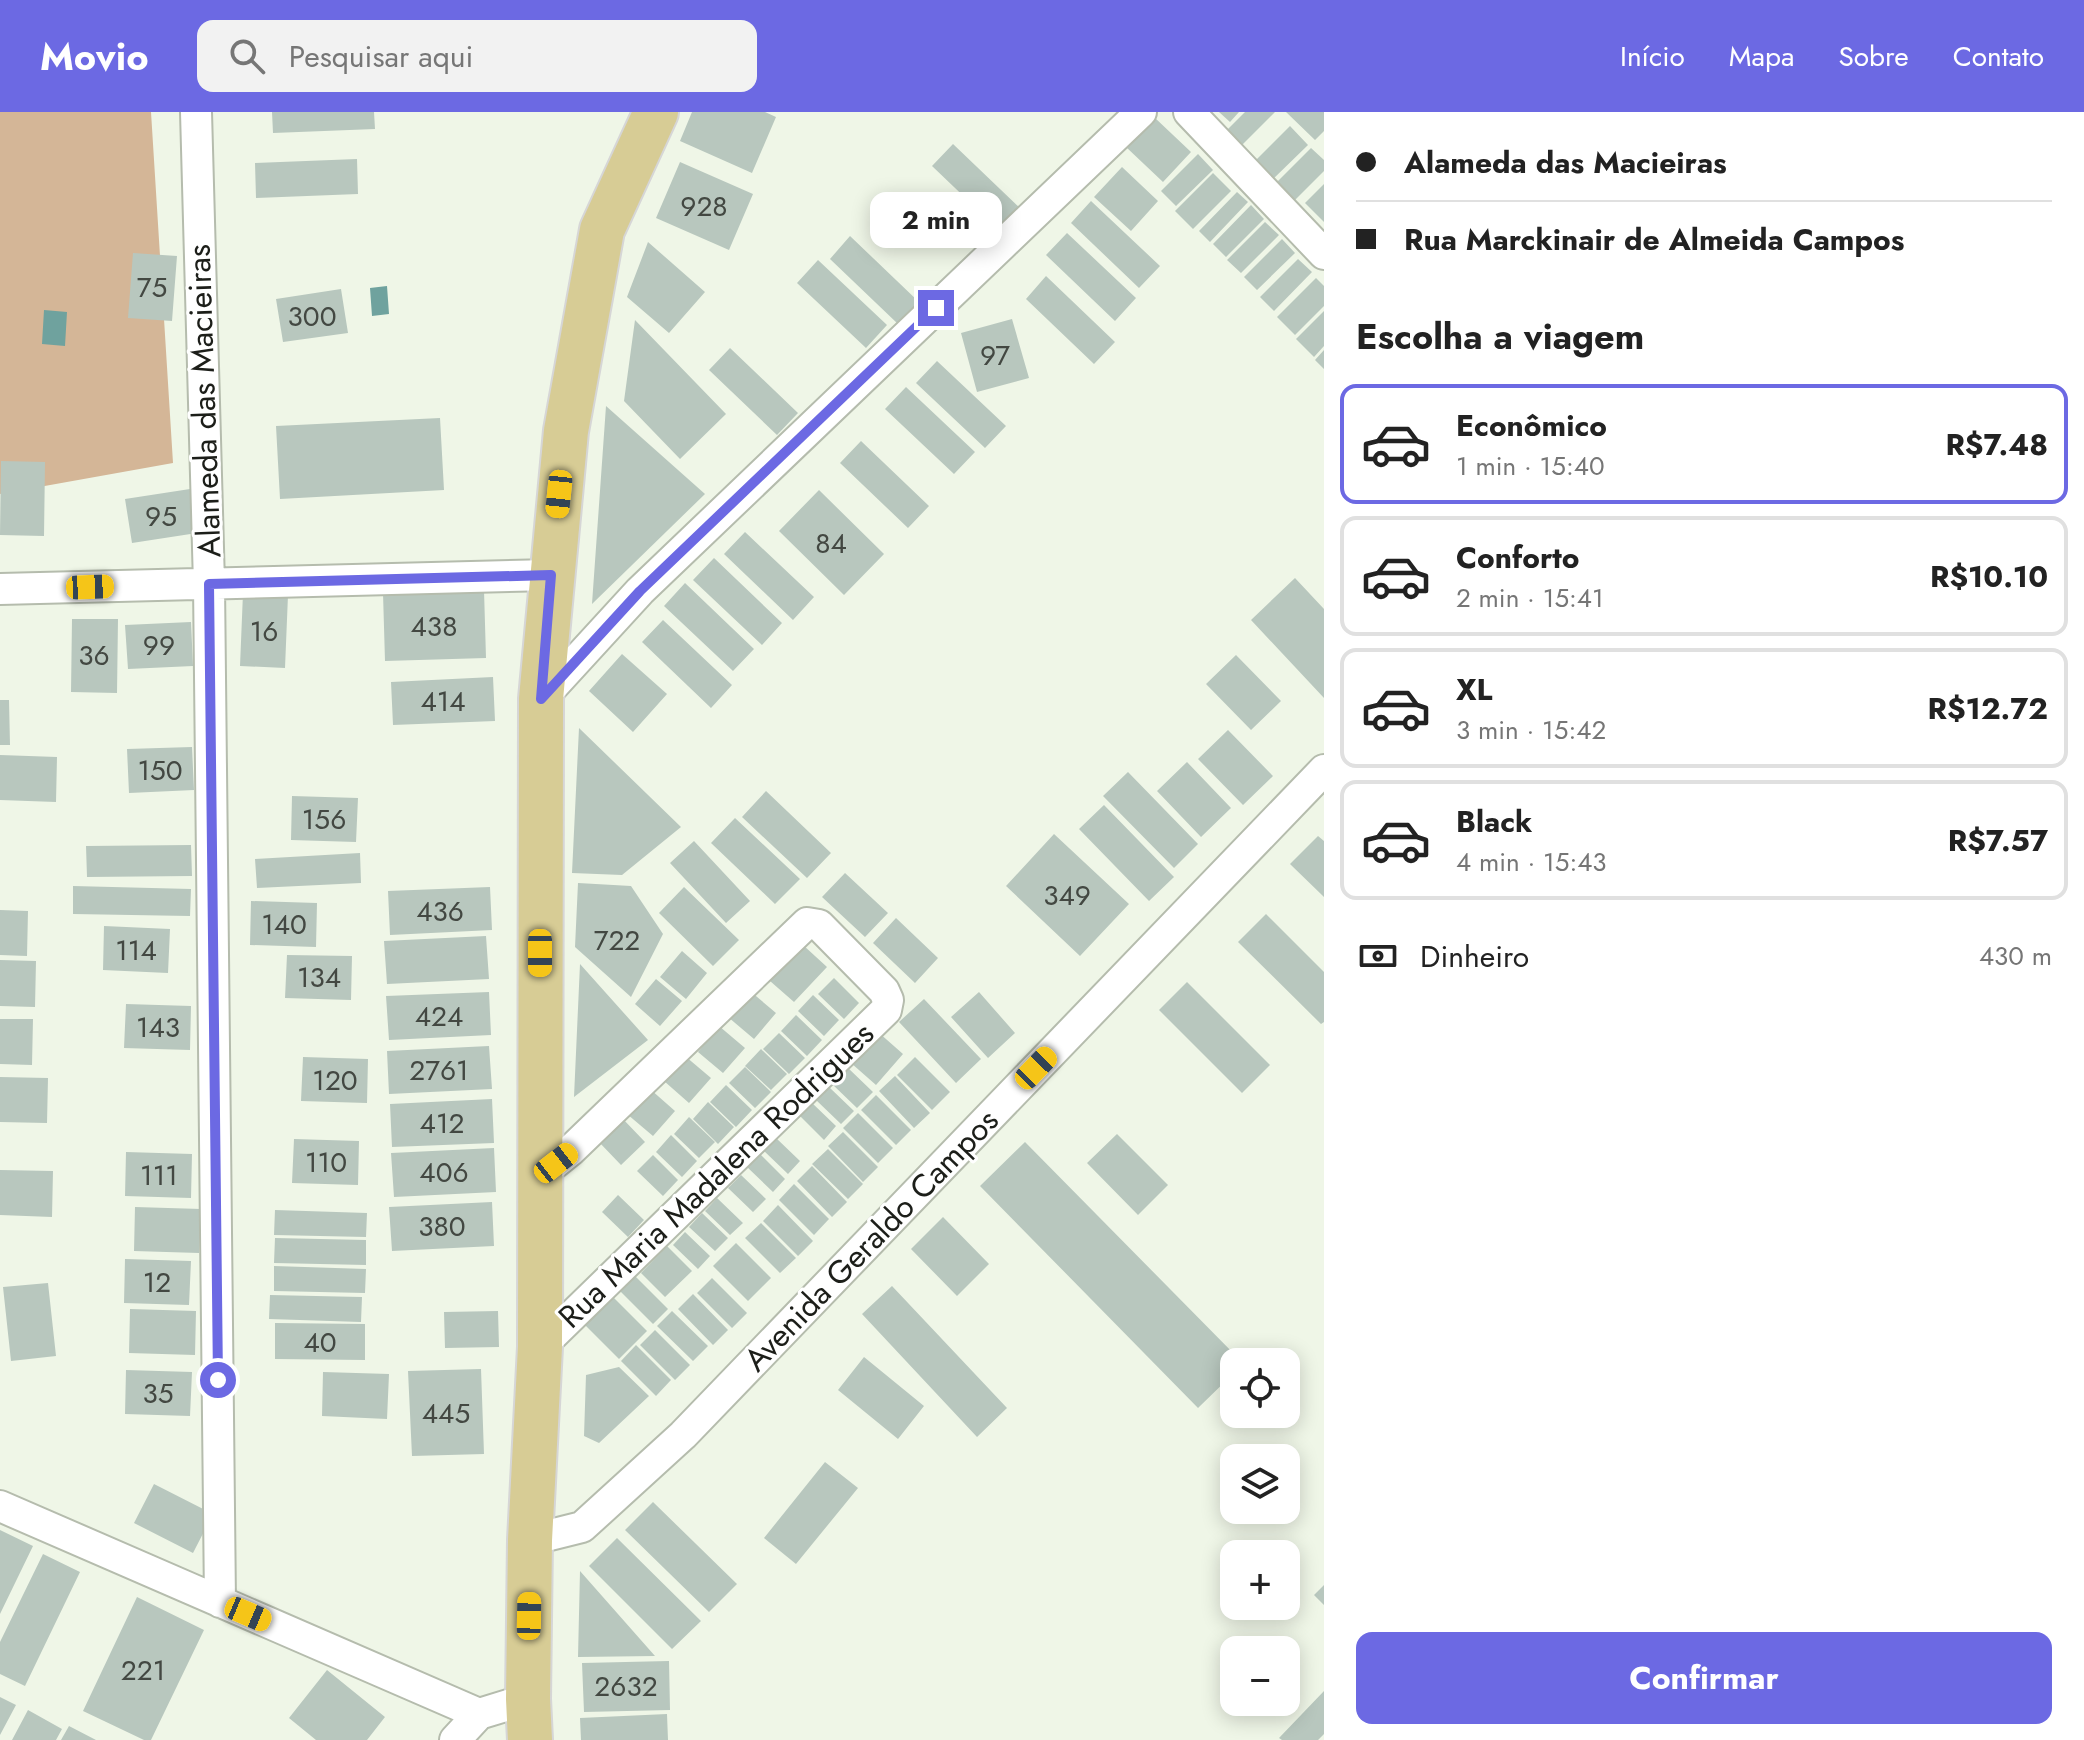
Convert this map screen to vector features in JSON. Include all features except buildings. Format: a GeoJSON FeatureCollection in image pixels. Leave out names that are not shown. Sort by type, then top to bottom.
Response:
{"type":"FeatureCollection","features":[{"type":"Feature","properties":{"kind":"main road"},"geometry":{"type":"LineString","coordinates":[[529,1719],[530,1540],[540,1347],[541,699],[566,431],[602,230],[656,112]]}},
{"type":"Feature","properties":{"kind":"street","name":"Alameda das Macieiras"},"geometry":{"type":"LineString","coordinates":[[196,112],[209,584],[220,1602]]}},
{"type":"Feature","properties":{"kind":"street"},"geometry":{"type":"LineString","coordinates":[[541,699],[640,591],[1141,112]]}},
{"type":"Feature","properties":{"kind":"street"},"geometry":{"type":"LineString","coordinates":[[1189,112],[1324,254]]}},
{"type":"Feature","properties":{"kind":"street"},"geometry":{"type":"LineString","coordinates":[[0,589],[551,575]]}},
{"type":"Feature","properties":{"kind":"street","name":"Avenida Geraldo Campos"},"geometry":{"type":"LineString","coordinates":[[530,1540],[582,1527],[683,1435],[1324,770]]}},
{"type":"Feature","properties":{"kind":"street","name":"Rua Maria Madalena Rodrigues"},"geometry":{"type":"LineString","coordinates":[[540,1175],[571,1150],[807,923],[819,925],[884,991],[888,1000],[886,1010],[540,1347]]}},
{"type":"Feature","properties":{"kind":"street"},"geometry":{"type":"LineString","coordinates":[[0,1506],[479,1714],[529,1719]]}},
{"type":"Feature","properties":{"kind":"street"},"geometry":{"type":"LineString","coordinates":[[455,1740],[479,1714]]}},
{"type":"Feature","properties":{"kind":"shaded area"},"geometry":{"type":"Polygon","coordinates":[[[0,112],[151,112],[173,463],[0,494],[0,112]]]}},
{"type":"Feature","properties":{"kind":"water"},"geometry":{"type":"Polygon","coordinates":[[[387,286],[389,314],[372,316],[370,288],[387,286]]]}},
{"type":"Feature","properties":{"kind":"water"},"geometry":{"type":"Polygon","coordinates":[[[44,310],[67,312],[65,346],[42,344],[44,310]]]}},
{"type":"Feature","properties":{"kind":"route"},"geometry":{"type":"LineString","coordinates":[[218,1380],[209,584],[551,575],[541,699],[640,591],[936,308]]}}]}
